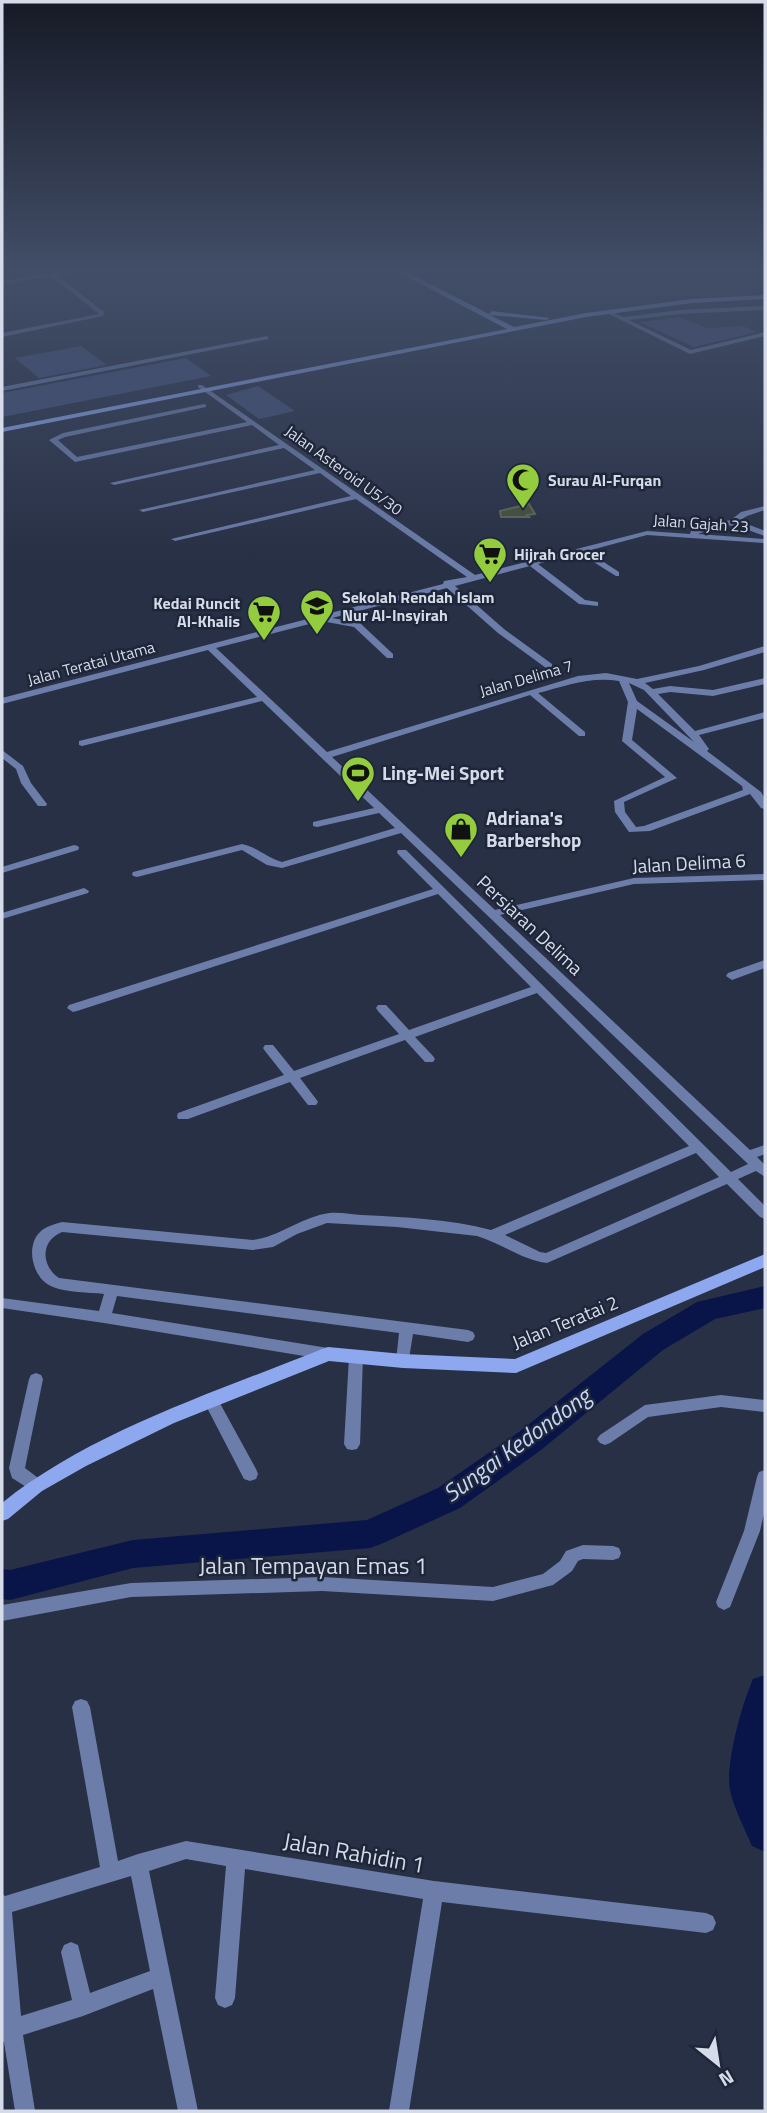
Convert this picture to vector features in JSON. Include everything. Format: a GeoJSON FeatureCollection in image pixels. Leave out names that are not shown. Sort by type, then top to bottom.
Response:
{"type":"FeatureCollection","features":[{"type":"Feature","properties":{"kind":"street"},"geometry":{"type":"LineString","coordinates":[[2,389],[118,367]]}},
{"type":"Feature","properties":{"kind":"street"},"geometry":{"type":"LineString","coordinates":[[2,424],[307,367]]}},
{"type":"Feature","properties":{"kind":"street"},"geometry":{"type":"LineString","coordinates":[[2,430],[320,367]]}},
{"type":"Feature","properties":{"kind":"street"},"geometry":{"type":"LineString","coordinates":[[182,394],[216,396],[239,383]]}},
{"type":"Feature","properties":{"kind":"street","name":"Jalan Asteroid U5/30"},"geometry":{"type":"LineString","coordinates":[[203,388],[471,577]]}},
{"type":"Feature","properties":{"kind":"street"},"geometry":{"type":"LineString","coordinates":[[204,406],[55,437],[53,440],[75,460],[253,422]]}},
{"type":"Feature","properties":{"kind":"street"},"geometry":{"type":"LineString","coordinates":[[114,483],[285,446]]}},
{"type":"Feature","properties":{"kind":"street"},"geometry":{"type":"LineString","coordinates":[[143,510],[320,471]]}},
{"type":"Feature","properties":{"kind":"street"},"geometry":{"type":"LineString","coordinates":[[175,539],[356,497]]}},
{"type":"Feature","properties":{"kind":"street"},"geometry":{"type":"LineString","coordinates":[[734,521],[744,514],[765,508]]}},
{"type":"Feature","properties":{"kind":"street"},"geometry":{"type":"LineString","coordinates":[[691,534],[734,521],[765,534]]}},
{"type":"Feature","properties":{"kind":"street","name":"Jalan Gajah 23"},"geometry":{"type":"LineString","coordinates":[[635,536],[653,532],[765,541]]}},
{"type":"Feature","properties":{"kind":"street","name":"Jalan Teratai Utama"},"geometry":{"type":"LineString","coordinates":[[2,701],[635,536]]}},
{"type":"Feature","properties":{"kind":"street"},"geometry":{"type":"LineString","coordinates":[[580,550],[616,574]]}},
{"type":"Feature","properties":{"kind":"street"},"geometry":{"type":"LineString","coordinates":[[530,562],[582,602],[595,604]]}},
{"type":"Feature","properties":{"kind":"street"},"geometry":{"type":"LineString","coordinates":[[447,583],[483,612],[500,631],[549,666]]}},
{"type":"Feature","properties":{"kind":"street"},"geometry":{"type":"LineString","coordinates":[[316,618],[351,622],[390,656]]}},
{"type":"Feature","properties":{"kind":"street","name":"Persiaran Delima"},"geometry":{"type":"LineString","coordinates":[[209,646],[757,1164]]}},
{"type":"Feature","properties":{"kind":"street"},"geometry":{"type":"LineString","coordinates":[[637,682],[702,668],[765,649]]}},
{"type":"Feature","properties":{"kind":"street","name":"Jalan Delima 7"},"geometry":{"type":"LineString","coordinates":[[325,756],[531,692],[593,676],[637,682],[652,692],[693,734],[709,757]]}},
{"type":"Feature","properties":{"kind":"street"},"geometry":{"type":"LineString","coordinates":[[623,679],[634,702],[757,794],[765,806]]}},
{"type":"Feature","properties":{"kind":"street"},"geometry":{"type":"LineString","coordinates":[[652,692],[670,689],[713,693],[765,681]]}},
{"type":"Feature","properties":{"kind":"street"},"geometry":{"type":"LineString","coordinates":[[531,692],[582,734]]}},
{"type":"Feature","properties":{"kind":"street"},"geometry":{"type":"LineString","coordinates":[[82,743],[264,698]]}},
{"type":"Feature","properties":{"kind":"street"},"geometry":{"type":"LineString","coordinates":[[634,702],[627,741],[673,778],[619,802],[620,812],[633,830],[646,829],[749,789]]}},
{"type":"Feature","properties":{"kind":"street"},"geometry":{"type":"LineString","coordinates":[[693,734],[765,715]]}},
{"type":"Feature","properties":{"kind":"street"},"geometry":{"type":"LineString","coordinates":[[2,753],[20,768],[26,783],[42,804]]}},
{"type":"Feature","properties":{"kind":"street"},"geometry":{"type":"LineString","coordinates":[[317,824],[381,809]]}},
{"type":"Feature","properties":{"kind":"street"},"geometry":{"type":"LineString","coordinates":[[137,874],[242,847],[253,849],[273,864],[282,864],[403,829]]}},
{"type":"Feature","properties":{"kind":"street"},"geometry":{"type":"LineString","coordinates":[[2,870],[74,848]]}},
{"type":"Feature","properties":{"kind":"street"},"geometry":{"type":"LineString","coordinates":[[402,852],[765,1214]]}},
{"type":"Feature","properties":{"kind":"street","name":"Jalan Delima 6"},"geometry":{"type":"LineString","coordinates":[[492,914],[634,881],[765,877]]}},
{"type":"Feature","properties":{"kind":"street"},"geometry":{"type":"LineString","coordinates":[[73,1008],[440,890]]}},
{"type":"Feature","properties":{"kind":"street"},"geometry":{"type":"LineString","coordinates":[[2,916],[84,891]]}},
{"type":"Feature","properties":{"kind":"street"},"geometry":{"type":"LineString","coordinates":[[732,976],[765,964]]}},
{"type":"Feature","properties":{"kind":"street"},"geometry":{"type":"LineString","coordinates":[[183,1116],[539,988]]}},
{"type":"Feature","properties":{"kind":"street"},"geometry":{"type":"LineString","coordinates":[[382,1008],[429,1059]]}},
{"type":"Feature","properties":{"kind":"street"},"geometry":{"type":"LineString","coordinates":[[268,1048],[312,1102]]}},
{"type":"Feature","properties":{"kind":"street"},"geometry":{"type":"LineString","coordinates":[[492,1235],[698,1147]]}},
{"type":"Feature","properties":{"kind":"street"},"geometry":{"type":"LineString","coordinates":[[468,1336],[56,1283],[48,1279],[44,1272],[39,1248],[43,1235],[62,1227],[253,1245],[268,1242],[327,1218],[397,1222],[492,1235],[547,1258],[757,1164],[765,1149]]}},
{"type":"Feature","properties":{"kind":"street","name":"Jalan Teratai 2"},"geometry":{"type":"LineString","coordinates":[[328,1354],[505,1366],[525,1363],[765,1260]]}},
{"type":"Feature","properties":{"kind":"street"},"geometry":{"type":"LineString","coordinates":[[104,1317],[112,1290]]}},
{"type":"Feature","properties":{"kind":"street"},"geometry":{"type":"LineString","coordinates":[[2,1303],[328,1354]]}},
{"type":"Feature","properties":{"kind":"street"},"geometry":{"type":"LineString","coordinates":[[403,1361],[407,1328]]}},
{"type":"Feature","properties":{"kind":"street"},"geometry":{"type":"LineString","coordinates":[[2,1513],[36,1486],[80,1461],[211,1400],[328,1354]]}},
{"type":"Feature","properties":{"kind":"street"},"geometry":{"type":"LineString","coordinates":[[352,1444],[356,1357]]}},
{"type":"Feature","properties":{"kind":"street"},"geometry":{"type":"LineString","coordinates":[[36,1379],[17,1468],[18,1473],[36,1486]]}},
{"type":"Feature","properties":{"kind":"street"},"geometry":{"type":"LineString","coordinates":[[211,1400],[250,1474]]}},
{"type":"Feature","properties":{"kind":"street"},"geometry":{"type":"LineString","coordinates":[[605,1439],[645,1411],[721,1401],[765,1406]]}},
{"type":"Feature","properties":{"kind":"street"},"geometry":{"type":"LineString","coordinates":[[724,1602],[752,1531],[765,1477]]}},
{"type":"Feature","properties":{"kind":"street","name":"Jalan Tempayan Emas 1"},"geometry":{"type":"LineString","coordinates":[[2,1613],[131,1590],[322,1584],[493,1594],[547,1580],[566,1566],[572,1556],[583,1552],[613,1553]]}},
{"type":"Feature","properties":{"kind":"street"},"geometry":{"type":"LineString","coordinates":[[81,1707],[111,1872]]}},
{"type":"Feature","properties":{"kind":"street","name":"Jalan Rahidin 1"},"geometry":{"type":"LineString","coordinates":[[2,1905],[186,1850],[434,1892],[706,1923]]}},
{"type":"Feature","properties":{"kind":"street"},"geometry":{"type":"LineString","coordinates":[[225,1998],[236,1857]]}},
{"type":"Feature","properties":{"kind":"street"},"geometry":{"type":"LineString","coordinates":[[138,1863],[188,2111]]}},
{"type":"Feature","properties":{"kind":"street"},"geometry":{"type":"LineString","coordinates":[[399,2111],[434,1892]]}},
{"type":"Feature","properties":{"kind":"street"},"geometry":{"type":"LineString","coordinates":[[2,1905],[7,2030],[25,2111]]}},
{"type":"Feature","properties":{"kind":"street"},"geometry":{"type":"LineString","coordinates":[[71,1952],[83,2006]]}},
{"type":"Feature","properties":{"kind":"street"},"geometry":{"type":"LineString","coordinates":[[7,2030],[83,2006],[159,1977]]}},
{"type":"Feature","properties":{"kind":"shaded area"},"geometry":{"type":"Polygon","coordinates":[[[25,367],[99,367],[39,378],[25,367]]]}},
{"type":"Feature","properties":{"kind":"shaded area"},"geometry":{"type":"Polygon","coordinates":[[[141,367],[198,367],[211,376],[2,417],[2,393],[141,367]]]}},
{"type":"Feature","properties":{"kind":"shaded area"},"geometry":{"type":"Polygon","coordinates":[[[258,386],[295,411],[259,419],[226,395],[258,386]]]}},
{"type":"Feature","properties":{"kind":"building","name":"Surau Al-Furqan"},"geometry":{"type":"Polygon","coordinates":[[[529,504],[535,514],[527,515],[529,517],[501,517],[500,511],[529,504]]]}},
{"type":"Feature","properties":{"kind":"waterway","name":"Sungai Kedondong"},"geometry":{"type":"LineString","coordinates":[[2,1584],[10,1585],[133,1554],[370,1534],[449,1498],[530,1441],[653,1342],[707,1310],[765,1297]]}},
{"type":"Feature","properties":{"kind":"waterway"},"geometry":{"type":"LineString","coordinates":[[765,1691],[751,1744],[748,1789],[765,1833]]}},
{"type":"Feature","properties":{"kind":"place","name":"Surau Al-Furqan"},"geometry":{"type":"Point","coordinates":[523,510]}},
{"type":"Feature","properties":{"kind":"place","name":"Hijrah Grocer"},"geometry":{"type":"Point","coordinates":[490,584]}},
{"type":"Feature","properties":{"kind":"place","name":"Sekolah Rendah Islam Nur Al-Insyirah"},"geometry":{"type":"Point","coordinates":[317,636]}},
{"type":"Feature","properties":{"kind":"place","name":"Kedai Runcit Al-Khalis"},"geometry":{"type":"Point","coordinates":[264,642]}},
{"type":"Feature","properties":{"kind":"place","name":"Ling-Mei Sport"},"geometry":{"type":"Point","coordinates":[358,803]}},
{"type":"Feature","properties":{"kind":"place","name":"Adriana's Barbershop"},"geometry":{"type":"Point","coordinates":[461,859]}}]}
